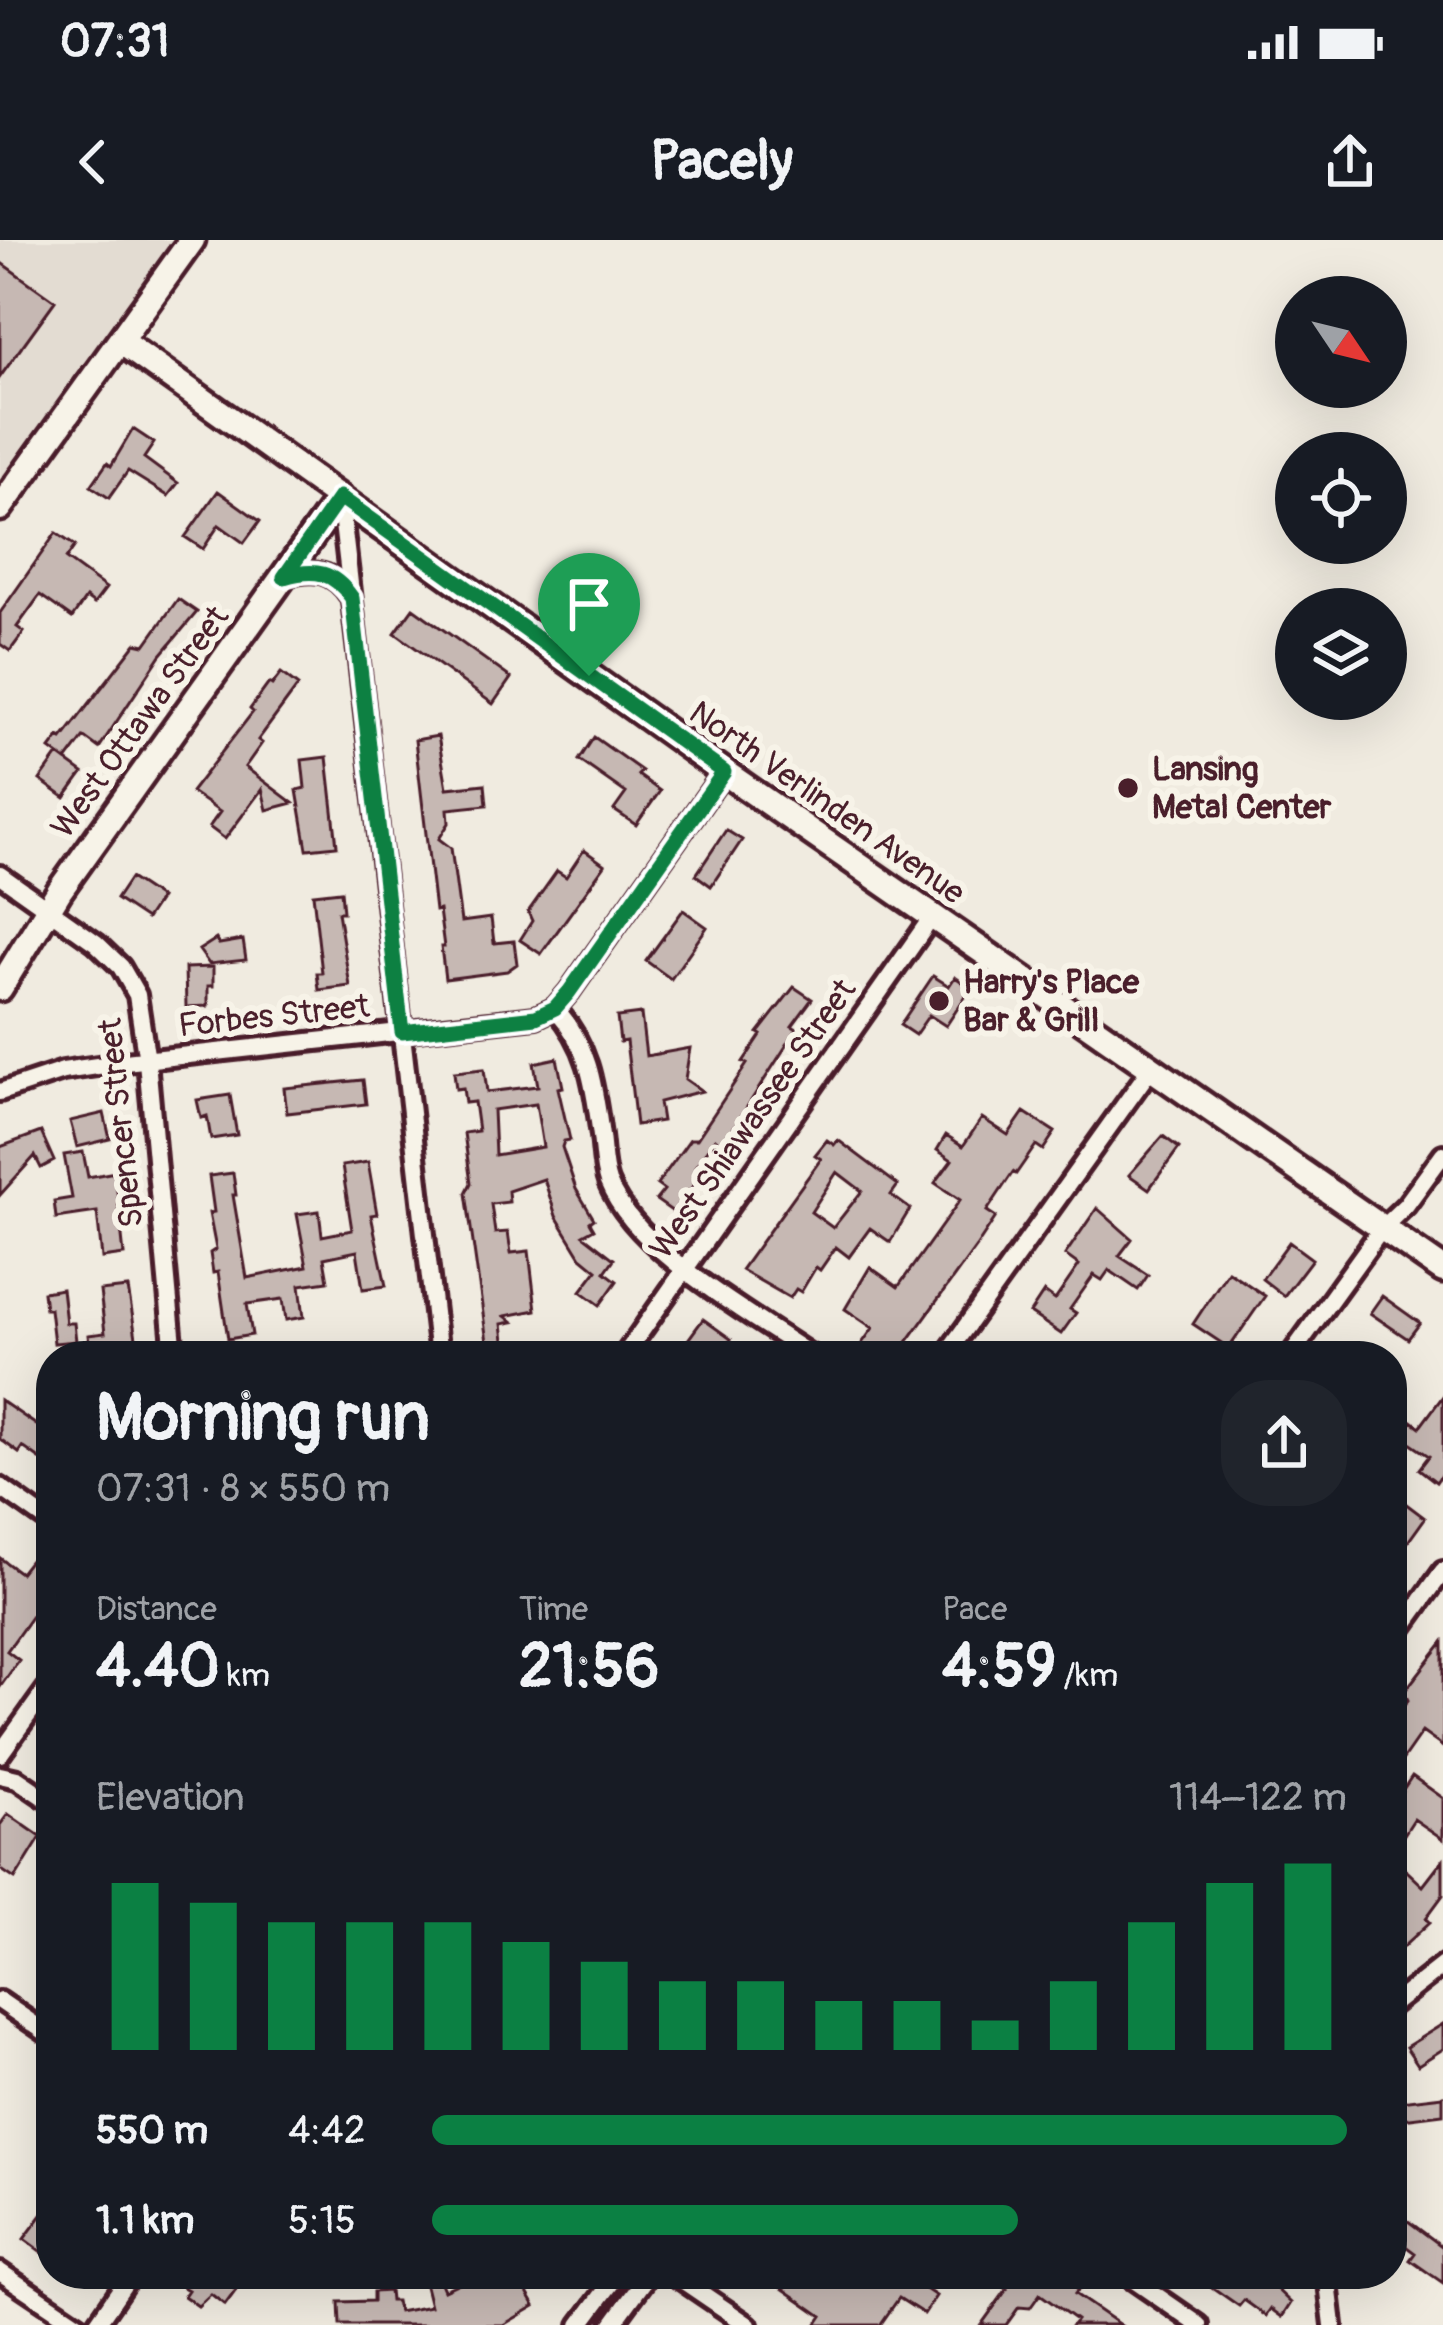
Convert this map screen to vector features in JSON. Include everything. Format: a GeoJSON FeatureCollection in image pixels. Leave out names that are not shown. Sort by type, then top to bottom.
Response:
{"type":"FeatureCollection","features":[{"type":"Feature","properties":{"kind":"street"},"geometry":{"type":"LineString","coordinates":[[0,508],[192,240]]}},
{"type":"Feature","properties":{"kind":"street","name":"North Verlinden Avenue"},"geometry":{"type":"LineString","coordinates":[[120,341],[724,772],[1443,1270]]}},
{"type":"Feature","properties":{"kind":"street"},"geometry":{"type":"LineString","coordinates":[[340,497],[437,1341]]}},
{"type":"Feature","properties":{"kind":"street","name":"West Ottawa Street"},"geometry":{"type":"LineString","coordinates":[[0,988],[48,909],[340,497]]}},
{"type":"Feature","properties":{"kind":"street"},"geometry":{"type":"LineString","coordinates":[[284,577],[324,572],[340,581],[352,598]]}},
{"type":"Feature","properties":{"kind":"street"},"geometry":{"type":"LineString","coordinates":[[724,772],[555,1008],[580,1040],[592,1066],[606,1178],[634,1226],[686,1269],[790,1341]]}},
{"type":"Feature","properties":{"kind":"street","name":"Spencer Street"},"geometry":{"type":"LineString","coordinates":[[0,875],[96,944],[121,967],[137,995],[173,1341]]}},
{"type":"Feature","properties":{"kind":"street","name":"West Shiawassee Street"},"geometry":{"type":"LineString","coordinates":[[635,1341],[932,916]]}},
{"type":"Feature","properties":{"kind":"street","name":"Forbes Street"},"geometry":{"type":"LineString","coordinates":[[0,1093],[63,1071],[536,1017],[555,1008]]}},
{"type":"Feature","properties":{"kind":"street"},"geometry":{"type":"LineString","coordinates":[[956,1341],[1151,1068]]}},
{"type":"Feature","properties":{"kind":"street"},"geometry":{"type":"LineString","coordinates":[[1301,1341],[1443,1154]]}},
{"type":"Feature","properties":{"kind":"street"},"geometry":{"type":"LineString","coordinates":[[0,1486],[36,1512]]}},
{"type":"Feature","properties":{"kind":"street"},"geometry":{"type":"LineString","coordinates":[[1407,1621],[1443,1571]]}},
{"type":"Feature","properties":{"kind":"street"},"geometry":{"type":"LineString","coordinates":[[0,1754],[36,1704]]}},
{"type":"Feature","properties":{"kind":"street"},"geometry":{"type":"LineString","coordinates":[[0,1775],[36,1792]]}},
{"type":"Feature","properties":{"kind":"street"},"geometry":{"type":"LineString","coordinates":[[1407,1993],[1443,1965]]}},
{"type":"Feature","properties":{"kind":"street"},"geometry":{"type":"LineString","coordinates":[[0,2000],[36,2025]]}},
{"type":"Feature","properties":{"kind":"street"},"geometry":{"type":"LineString","coordinates":[[0,2272],[79,2325]]}},
{"type":"Feature","properties":{"kind":"street"},"geometry":{"type":"LineString","coordinates":[[96,2325],[121,2289]]}},
{"type":"Feature","properties":{"kind":"street"},"geometry":{"type":"LineString","coordinates":[[580,2325],[607,2289]]}},
{"type":"Feature","properties":{"kind":"street"},"geometry":{"type":"LineString","coordinates":[[612,2325],[638,2289]]}},
{"type":"Feature","properties":{"kind":"street"},"geometry":{"type":"LineString","coordinates":[[695,2289],[748,2325]]}},
{"type":"Feature","properties":{"kind":"street"},"geometry":{"type":"LineString","coordinates":[[1146,2289],[1198,2325]]}},
{"type":"Feature","properties":{"kind":"street"},"geometry":{"type":"LineString","coordinates":[[1329,2289],[1333,2325]]}},
{"type":"Feature","properties":{"kind":"shaded area"},"geometry":{"type":"Polygon","coordinates":[[[0,240],[175,240],[0,482],[0,240]]]}},
{"type":"Feature","properties":{"kind":"building"},"geometry":{"type":"Polygon","coordinates":[[[0,262],[55,301],[0,377],[0,262]]]}},
{"type":"Feature","properties":{"kind":"building"},"geometry":{"type":"Polygon","coordinates":[[[133,429],[154,443],[144,458],[178,483],[168,496],[128,471],[109,498],[91,486],[107,463],[111,466],[133,429]]]}},
{"type":"Feature","properties":{"kind":"building"},"geometry":{"type":"Polygon","coordinates":[[[218,491],[260,521],[244,543],[219,525],[203,549],[185,537],[218,491]]]}},
{"type":"Feature","properties":{"kind":"building"},"geometry":{"type":"Polygon","coordinates":[[[56,533],[75,546],[66,559],[106,588],[94,604],[86,598],[72,618],[40,595],[17,627],[24,632],[10,651],[0,644],[0,613],[56,533]]]}},
{"type":"Feature","properties":{"kind":"building"},"geometry":{"type":"Polygon","coordinates":[[[178,599],[197,612],[161,655],[99,748],[84,737],[66,761],[50,749],[136,643],[145,645],[178,599]]]}},
{"type":"Feature","properties":{"kind":"building"},"geometry":{"type":"Polygon","coordinates":[[[413,608],[511,678],[493,704],[395,633],[413,608]]]}},
{"type":"Feature","properties":{"kind":"building"},"geometry":{"type":"Polygon","coordinates":[[[281,673],[298,686],[258,740],[262,743],[245,767],[293,803],[267,810],[262,789],[225,839],[209,827],[220,812],[191,792],[281,673]]]}},
{"type":"Feature","properties":{"kind":"building"},"geometry":{"type":"Polygon","coordinates":[[[438,736],[447,788],[485,784],[487,805],[448,809],[449,823],[439,839],[451,848],[461,922],[491,918],[494,943],[514,941],[517,964],[507,971],[445,979],[415,740],[438,736]]]}},
{"type":"Feature","properties":{"kind":"building"},"geometry":{"type":"Polygon","coordinates":[[[594,737],[642,771],[638,775],[660,791],[636,825],[614,810],[626,793],[579,760],[594,737]]]}},
{"type":"Feature","properties":{"kind":"building"},"geometry":{"type":"Polygon","coordinates":[[[58,755],[83,773],[65,798],[40,780],[58,755]]]}},
{"type":"Feature","properties":{"kind":"building"},"geometry":{"type":"Polygon","coordinates":[[[327,757],[337,846],[307,849],[297,790],[305,788],[302,760],[327,757]]]}},
{"type":"Feature","properties":{"kind":"building"},"geometry":{"type":"Polygon","coordinates":[[[726,830],[742,840],[711,886],[696,875],[726,830]]]}},
{"type":"Feature","properties":{"kind":"building"},"geometry":{"type":"Polygon","coordinates":[[[584,850],[605,865],[541,954],[520,940],[532,921],[528,912],[557,871],[566,877],[584,850]]]}},
{"type":"Feature","properties":{"kind":"building"},"geometry":{"type":"Polygon","coordinates":[[[130,878],[160,898],[146,919],[116,899],[130,878]]]}},
{"type":"Feature","properties":{"kind":"building"},"geometry":{"type":"Polygon","coordinates":[[[341,891],[343,912],[338,912],[350,986],[319,990],[317,973],[322,973],[313,894],[341,891]]]}},
{"type":"Feature","properties":{"kind":"building"},"geometry":{"type":"Polygon","coordinates":[[[683,910],[707,927],[671,979],[646,961],[683,910]]]}},
{"type":"Feature","properties":{"kind":"building"},"geometry":{"type":"Polygon","coordinates":[[[216,939],[219,944],[243,940],[246,960],[209,964],[199,950],[216,939]]]}},
{"type":"Feature","properties":{"kind":"building"},"geometry":{"type":"Polygon","coordinates":[[[213,967],[208,1006],[186,1007],[185,968],[213,967]]]}},
{"type":"Feature","properties":{"kind":"building","name":"Harry's Place Bar & Grill"},"geometry":{"type":"Polygon","coordinates":[[[933,976],[949,986],[955,977],[971,988],[946,1026],[929,1015],[915,1035],[900,1025],[933,976]]]}},
{"type":"Feature","properties":{"kind":"building"},"geometry":{"type":"Polygon","coordinates":[[[794,987],[812,999],[792,1026],[797,1029],[727,1138],[721,1144],[715,1139],[695,1167],[703,1173],[673,1212],[656,1200],[664,1190],[657,1185],[690,1139],[697,1139],[747,1064],[743,1062],[758,1033],[794,987]]]}},
{"type":"Feature","properties":{"kind":"building"},"geometry":{"type":"Polygon","coordinates":[[[641,1014],[646,1056],[690,1048],[685,1079],[702,1091],[659,1102],[662,1121],[636,1125],[626,1041],[620,1042],[617,1017],[641,1014]]]}},
{"type":"Feature","properties":{"kind":"building"},"geometry":{"type":"Polygon","coordinates":[[[557,1058],[563,1087],[558,1088],[570,1140],[562,1147],[576,1189],[594,1219],[590,1222],[594,1229],[583,1235],[614,1259],[605,1272],[617,1281],[600,1305],[581,1291],[597,1270],[581,1257],[556,1216],[544,1179],[508,1191],[509,1202],[491,1204],[495,1233],[508,1232],[511,1253],[529,1251],[536,1310],[505,1316],[513,1322],[502,1324],[504,1341],[487,1341],[466,1193],[471,1183],[464,1133],[478,1131],[474,1102],[465,1103],[463,1088],[456,1089],[454,1072],[484,1069],[487,1092],[538,1086],[534,1063],[557,1058]],[[536,1104],[493,1110],[495,1155],[543,1147],[536,1104]]]}},
{"type":"Feature","properties":{"kind":"building"},"geometry":{"type":"Polygon","coordinates":[[[363,1080],[366,1104],[287,1113],[284,1088],[363,1080]]]}},
{"type":"Feature","properties":{"kind":"building"},"geometry":{"type":"Polygon","coordinates":[[[230,1095],[237,1135],[211,1139],[207,1116],[201,1118],[197,1100],[230,1095]]]}},
{"type":"Feature","properties":{"kind":"building"},"geometry":{"type":"Polygon","coordinates":[[[1024,1112],[1055,1132],[1043,1150],[1036,1145],[1013,1172],[987,1211],[996,1217],[908,1341],[864,1341],[873,1328],[845,1309],[870,1267],[898,1287],[960,1200],[935,1183],[952,1160],[937,1150],[946,1135],[963,1146],[982,1118],[1008,1135],[1024,1112]]]}},
{"type":"Feature","properties":{"kind":"building"},"geometry":{"type":"Polygon","coordinates":[[[104,1113],[110,1139],[77,1147],[70,1121],[104,1113]]]}},
{"type":"Feature","properties":{"kind":"building"},"geometry":{"type":"Polygon","coordinates":[[[41,1132],[54,1161],[41,1168],[35,1156],[0,1195],[0,1147],[41,1132]]]}},
{"type":"Feature","properties":{"kind":"building"},"geometry":{"type":"Polygon","coordinates":[[[1163,1136],[1179,1148],[1149,1189],[1129,1175],[1163,1136]]]}},
{"type":"Feature","properties":{"kind":"building"},"geometry":{"type":"Polygon","coordinates":[[[827,1140],[834,1145],[838,1140],[898,1185],[891,1195],[910,1209],[890,1242],[870,1228],[849,1257],[836,1247],[801,1292],[796,1289],[790,1298],[741,1270],[821,1159],[815,1155],[827,1140]],[[837,1172],[811,1212],[833,1228],[862,1191],[837,1172]]]}},
{"type":"Feature","properties":{"kind":"building"},"geometry":{"type":"Polygon","coordinates":[[[83,1152],[88,1177],[115,1172],[124,1255],[102,1258],[97,1212],[56,1218],[54,1201],[72,1198],[64,1155],[83,1152]]]}},
{"type":"Feature","properties":{"kind":"building"},"geometry":{"type":"Polygon","coordinates":[[[368,1162],[377,1214],[371,1215],[386,1286],[363,1289],[357,1251],[324,1258],[328,1281],[300,1285],[304,1317],[286,1320],[283,1299],[247,1304],[252,1335],[228,1339],[218,1272],[213,1273],[210,1253],[216,1249],[209,1176],[233,1173],[247,1278],[307,1266],[297,1214],[319,1211],[322,1236],[352,1230],[342,1166],[368,1162]]]}},
{"type":"Feature","properties":{"kind":"building"},"geometry":{"type":"Polygon","coordinates":[[[1097,1208],[1132,1239],[1119,1256],[1148,1275],[1138,1290],[1109,1270],[1102,1280],[1094,1275],[1070,1309],[1076,1313],[1061,1334],[1030,1313],[1044,1292],[1055,1300],[1079,1265],[1065,1255],[1097,1208]]]}},
{"type":"Feature","properties":{"kind":"building"},"geometry":{"type":"Polygon","coordinates":[[[1289,1242],[1312,1259],[1284,1296],[1262,1279],[1289,1242]]]}},
{"type":"Feature","properties":{"kind":"building"},"geometry":{"type":"Polygon","coordinates":[[[1228,1271],[1265,1296],[1234,1341],[1218,1341],[1193,1324],[1228,1271]]]}},
{"type":"Feature","properties":{"kind":"building"},"geometry":{"type":"Polygon","coordinates":[[[128,1288],[137,1341],[89,1341],[88,1335],[105,1333],[100,1291],[128,1288]]]}},
{"type":"Feature","properties":{"kind":"building"},"geometry":{"type":"Polygon","coordinates":[[[62,1289],[66,1323],[74,1323],[76,1341],[54,1341],[43,1292],[62,1289]]]}},
{"type":"Feature","properties":{"kind":"building"},"geometry":{"type":"Polygon","coordinates":[[[1382,1296],[1420,1323],[1408,1339],[1370,1313],[1382,1296]]]}},
{"type":"Feature","properties":{"kind":"building"},"geometry":{"type":"Polygon","coordinates":[[[703,1319],[731,1339],[730,1341],[687,1341],[703,1319]]]}},
{"type":"Feature","properties":{"kind":"building"},"geometry":{"type":"Polygon","coordinates":[[[1443,1396],[1443,1472],[1436,1482],[1419,1469],[1429,1456],[1407,1441],[1412,1421],[1420,1427],[1443,1396]]]}},
{"type":"Feature","properties":{"kind":"building"},"geometry":{"type":"Polygon","coordinates":[[[0,1400],[36,1425],[36,1456],[23,1447],[19,1453],[0,1439],[0,1400]]]}},
{"type":"Feature","properties":{"kind":"building"},"geometry":{"type":"Polygon","coordinates":[[[1407,1504],[1425,1518],[1407,1543],[1407,1504]]]}},
{"type":"Feature","properties":{"kind":"building"},"geometry":{"type":"Polygon","coordinates":[[[0,1558],[20,1573],[30,1560],[36,1564],[36,1610],[7,1651],[19,1660],[0,1687],[0,1558]]]}},
{"type":"Feature","properties":{"kind":"building"},"geometry":{"type":"Polygon","coordinates":[[[1443,1642],[1443,1747],[1422,1732],[1407,1754],[1407,1688],[1443,1642]]]}},
{"type":"Feature","properties":{"kind":"building"},"geometry":{"type":"Polygon","coordinates":[[[1412,1776],[1443,1798],[1443,1839],[1414,1819],[1407,1830],[1407,1784],[1412,1776]]]}},
{"type":"Feature","properties":{"kind":"building"},"geometry":{"type":"Polygon","coordinates":[[[8,1814],[36,1834],[36,1845],[15,1879],[0,1869],[0,1825],[8,1814]]]}},
{"type":"Feature","properties":{"kind":"building"},"geometry":{"type":"Polygon","coordinates":[[[1443,1860],[1443,1895],[1426,1918],[1430,1922],[1407,1943],[1407,1871],[1423,1886],[1443,1860]]]}},
{"type":"Feature","properties":{"kind":"building"},"geometry":{"type":"Polygon","coordinates":[[[1443,2024],[1443,2049],[1418,2065],[1407,2046],[1443,2024]]]}},
{"type":"Feature","properties":{"kind":"building"},"geometry":{"type":"Polygon","coordinates":[[[1443,2096],[1443,2114],[1407,2118],[1407,2100],[1443,2096]]]}},
{"type":"Feature","properties":{"kind":"building"},"geometry":{"type":"Polygon","coordinates":[[[1407,2220],[1443,2247],[1443,2283],[1410,2260],[1415,2253],[1407,2247],[1407,2220]]]}},
{"type":"Feature","properties":{"kind":"building"},"geometry":{"type":"Polygon","coordinates":[[[36,2223],[36,2248],[24,2239],[36,2223]]]}},
{"type":"Feature","properties":{"kind":"building"},"geometry":{"type":"Polygon","coordinates":[[[426,2289],[525,2289],[535,2306],[503,2325],[340,2325],[339,2302],[373,2301],[373,2292],[389,2291],[398,2312],[430,2306],[426,2289]]]}},
{"type":"Feature","properties":{"kind":"building"},"geometry":{"type":"Polygon","coordinates":[[[783,2289],[926,2289],[936,2296],[924,2314],[899,2298],[880,2325],[816,2325],[822,2316],[783,2289]]]}},
{"type":"Feature","properties":{"kind":"building"},"geometry":{"type":"Polygon","coordinates":[[[1007,2289],[1079,2289],[1075,2294],[1120,2325],[1072,2325],[1076,2320],[1040,2294],[1030,2308],[1019,2307],[1006,2325],[981,2325],[1007,2289]]]}},
{"type":"Feature","properties":{"kind":"building"},"geometry":{"type":"Polygon","coordinates":[[[1215,2289],[1276,2289],[1291,2303],[1282,2317],[1271,2309],[1266,2316],[1244,2300],[1239,2306],[1215,2289]]]}},
{"type":"Feature","properties":{"kind":"building"},"geometry":{"type":"Polygon","coordinates":[[[188,2290],[236,2290],[225,2305],[211,2294],[198,2306],[184,2296],[188,2290]]]}},
{"type":"Feature","properties":{"kind":"place","name":"Lansing Metal Center"},"geometry":{"type":"Point","coordinates":[1128,788]}},
{"type":"Feature","properties":{"kind":"place","name":"Harry's Place Bar & Grill"},"geometry":{"type":"Point","coordinates":[939,1001]}},
{"type":"Feature","properties":{"kind":"route"},"geometry":{"type":"LineString","coordinates":[[340,497],[589,676],[724,772],[555,1008],[536,1017],[402,1032],[352,598],[340,581],[324,572],[284,577],[340,497]]}}]}
